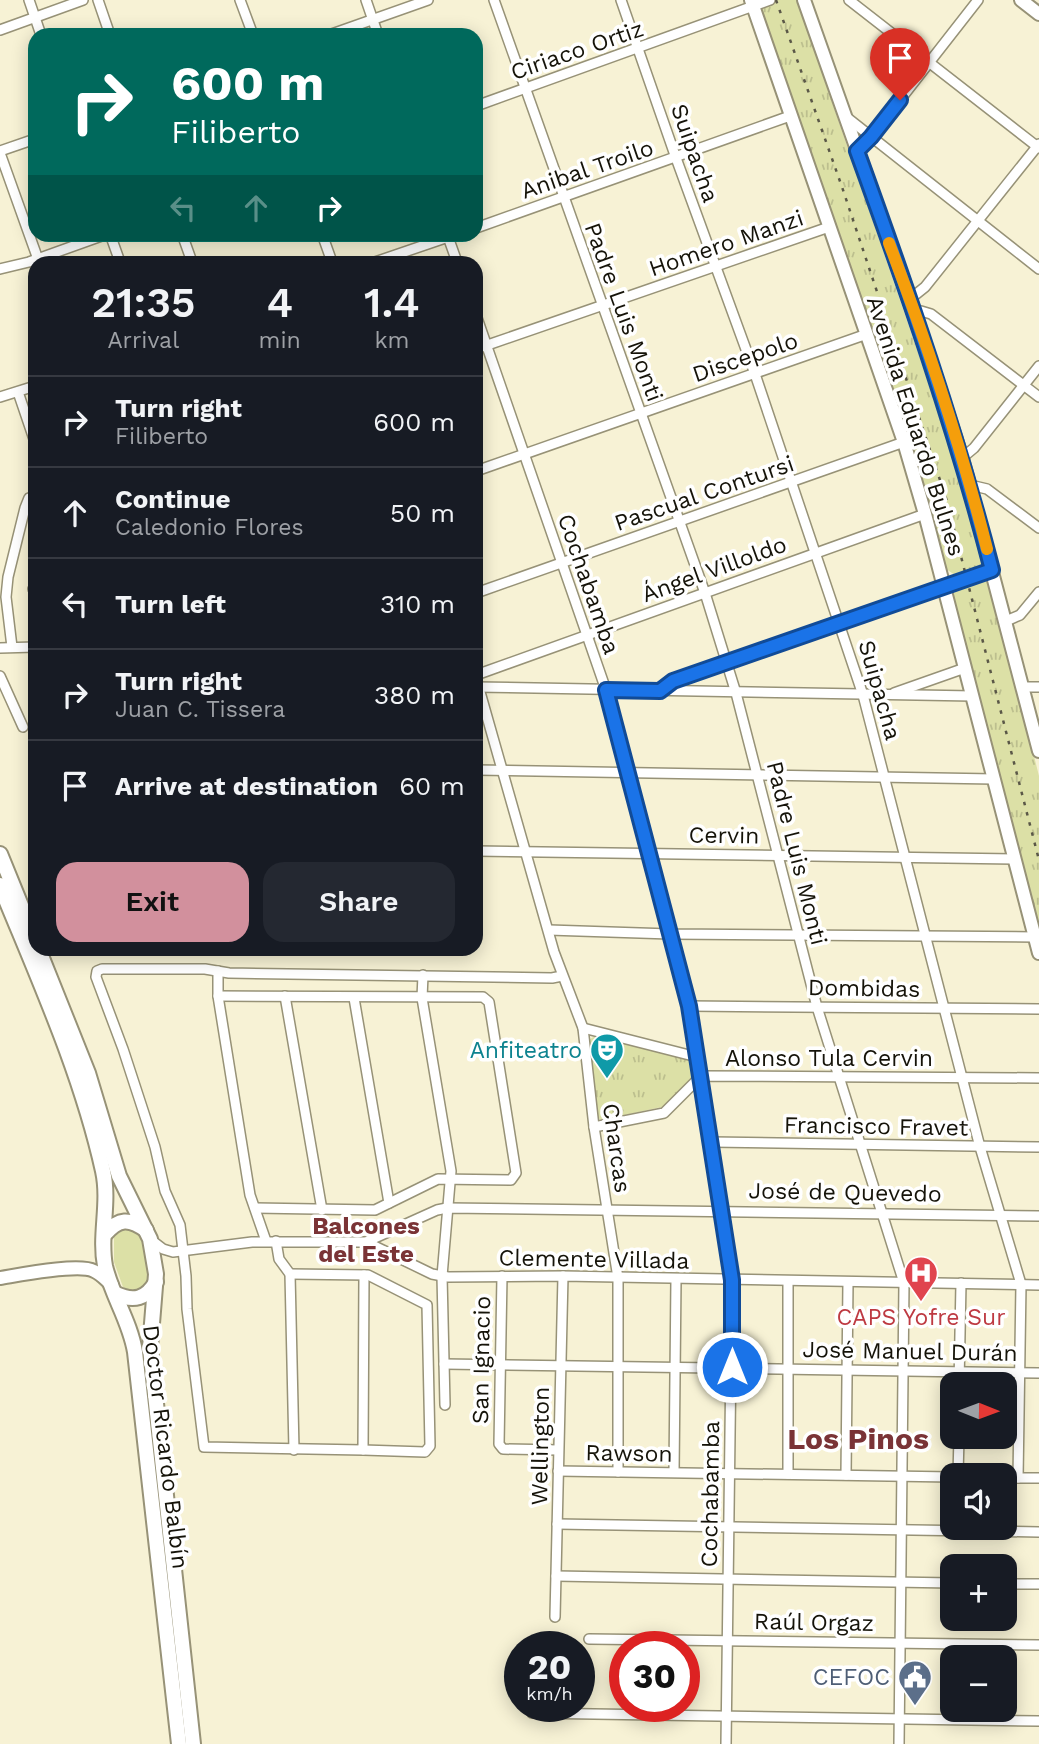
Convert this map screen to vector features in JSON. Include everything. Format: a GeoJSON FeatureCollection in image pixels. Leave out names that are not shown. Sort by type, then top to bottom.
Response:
{"type":"FeatureCollection","features":[{"type":"Feature","properties":{"kind":"main road"},"geometry":{"type":"LineString","coordinates":[[804,0],[915,313],[962,458],[1039,751]]}},
{"type":"Feature","properties":{"kind":"main road"},"geometry":{"type":"LineString","coordinates":[[1021,0],[1039,14]]}},
{"type":"Feature","properties":{"kind":"main road","name":"Avenida Eduardo Bulnes"},"geometry":{"type":"LineString","coordinates":[[752,3],[904,443],[925,514],[1039,953]]}},
{"type":"Feature","properties":{"kind":"main road"},"geometry":{"type":"LineString","coordinates":[[0,854],[28,923]]}},
{"type":"Feature","properties":{"kind":"main road","name":"Doctor Ricardo Balbín"},"geometry":{"type":"LineString","coordinates":[[0,885],[28,955]]}},
{"type":"Feature","properties":{"kind":"main road","name":"Doctor Ricardo Balbín"},"geometry":{"type":"LineString","coordinates":[[28,956],[87,1112],[106,1189],[106,1269],[126,1317],[135,1352],[179,1686],[193,1744]]}},
{"type":"Feature","properties":{"kind":"main road","name":"Doctor Ricardo Balbín"},"geometry":{"type":"LineString","coordinates":[[41,956],[88,1073],[119,1176],[148,1235],[156,1278],[150,1348],[179,1686],[179,1744]]}},
{"type":"Feature","properties":{"kind":"main road"},"geometry":{"type":"LineString","coordinates":[[0,1278],[63,1269],[89,1262],[116,1223],[125,1220],[134,1222],[148,1235]]}},
{"type":"Feature","properties":{"kind":"main road"},"geometry":{"type":"LineString","coordinates":[[63,1269],[91,1269],[127,1298],[139,1298],[149,1292],[156,1278]]}},
{"type":"Feature","properties":{"kind":"street"},"geometry":{"type":"LineString","coordinates":[[29,0],[39,28]]}},
{"type":"Feature","properties":{"kind":"street"},"geometry":{"type":"LineString","coordinates":[[0,30],[83,0]]}},
{"type":"Feature","properties":{"kind":"street"},"geometry":{"type":"LineString","coordinates":[[98,0],[108,28]]}},
{"type":"Feature","properties":{"kind":"street"},"geometry":{"type":"LineString","coordinates":[[240,0],[250,28]]}},
{"type":"Feature","properties":{"kind":"street"},"geometry":{"type":"LineString","coordinates":[[366,0],[375,28]]}},
{"type":"Feature","properties":{"kind":"street"},"geometry":{"type":"LineString","coordinates":[[349,28],[429,0]]}},
{"type":"Feature","properties":{"kind":"street","name":"Padre Luis Monti"},"geometry":{"type":"LineString","coordinates":[[494,0],[705,593],[736,693],[817,1007],[904,1283],[899,1744]]}},
{"type":"Feature","properties":{"kind":"street","name":"Suipacha"},"geometry":{"type":"LineString","coordinates":[[621,0],[817,553],[863,695],[885,775],[980,1147],[1021,1284],[1018,1478]]}},
{"type":"Feature","properties":{"kind":"street","name":"Ciriaco Ortiz"},"geometry":{"type":"LineString","coordinates":[[483,104],[638,49],[752,3],[770,0]]}},
{"type":"Feature","properties":{"kind":"street"},"geometry":{"type":"LineString","coordinates":[[849,0],[1038,146],[925,287],[910,299]]}},
{"type":"Feature","properties":{"kind":"street"},"geometry":{"type":"LineString","coordinates":[[857,151],[871,137],[978,0]]}},
{"type":"Feature","properties":{"kind":"street","name":"Anibal Troilo"},"geometry":{"type":"LineString","coordinates":[[483,226],[790,116]]}},
{"type":"Feature","properties":{"kind":"street"},"geometry":{"type":"LineString","coordinates":[[845,116],[1039,269]]}},
{"type":"Feature","properties":{"kind":"street"},"geometry":{"type":"LineString","coordinates":[[28,142],[0,152],[28,232]]}},
{"type":"Feature","properties":{"kind":"street","name":"Homero Manzi"},"geometry":{"type":"LineString","coordinates":[[483,346],[829,227]]}},
{"type":"Feature","properties":{"kind":"street"},"geometry":{"type":"LineString","coordinates":[[51,256],[88,242]]}},
{"type":"Feature","properties":{"kind":"street"},"geometry":{"type":"LineString","coordinates":[[393,256],[433,242]]}},
{"type":"Feature","properties":{"kind":"street"},"geometry":{"type":"LineString","coordinates":[[0,269],[28,263]]}},
{"type":"Feature","properties":{"kind":"street"},"geometry":{"type":"LineString","coordinates":[[915,313],[931,314],[1039,397]]}},
{"type":"Feature","properties":{"kind":"street","name":"Cochabamba"},"geometry":{"type":"LineString","coordinates":[[483,334],[606,690],[689,1006],[732,1280],[726,1744]]}},
{"type":"Feature","properties":{"kind":"street","name":"Discepolo"},"geometry":{"type":"LineString","coordinates":[[483,469],[867,334]]}},
{"type":"Feature","properties":{"kind":"street"},"geometry":{"type":"LineString","coordinates":[[962,458],[974,448],[1039,366]]}},
{"type":"Feature","properties":{"kind":"street"},"geometry":{"type":"LineString","coordinates":[[1,394],[28,388]]}},
{"type":"Feature","properties":{"kind":"street"},"geometry":{"type":"LineString","coordinates":[[18,392],[28,421]]}},
{"type":"Feature","properties":{"kind":"street","name":"Pascual Contursi"},"geometry":{"type":"LineString","coordinates":[[483,591],[904,443]]}},
{"type":"Feature","properties":{"kind":"street"},"geometry":{"type":"LineString","coordinates":[[970,485],[986,489],[1039,528]]}},
{"type":"Feature","properties":{"kind":"street"},"geometry":{"type":"LineString","coordinates":[[12,647],[6,616],[8,577],[28,500]]}},
{"type":"Feature","properties":{"kind":"street","name":"Ángel Villoldo"},"geometry":{"type":"LineString","coordinates":[[483,679],[587,635],[925,514]]}},
{"type":"Feature","properties":{"kind":"street"},"geometry":{"type":"LineString","coordinates":[[660,691],[673,681],[992,570]]}},
{"type":"Feature","properties":{"kind":"street"},"geometry":{"type":"LineString","coordinates":[[1006,621],[1020,615],[1039,592]]}},
{"type":"Feature","properties":{"kind":"street"},"geometry":{"type":"LineString","coordinates":[[0,648],[28,647]]}},
{"type":"Feature","properties":{"kind":"street"},"geometry":{"type":"LineString","coordinates":[[888,695],[965,668]]}},
{"type":"Feature","properties":{"kind":"street"},"geometry":{"type":"LineString","coordinates":[[0,676],[23,727]]}},
{"type":"Feature","properties":{"kind":"street"},"geometry":{"type":"LineString","coordinates":[[483,682],[606,690],[973,696]]}},
{"type":"Feature","properties":{"kind":"street"},"geometry":{"type":"LineString","coordinates":[[1023,687],[1039,687]]}},
{"type":"Feature","properties":{"kind":"street","name":"Charcas"},"geometry":{"type":"LineString","coordinates":[[483,702],[562,976],[583,1028],[594,1127],[618,1278],[618,1472]]}},
{"type":"Feature","properties":{"kind":"street"},"geometry":{"type":"LineString","coordinates":[[483,770],[994,779]]}},
{"type":"Feature","properties":{"kind":"street","name":"Cervin"},"geometry":{"type":"LineString","coordinates":[[483,851],[1014,859]]}},
{"type":"Feature","properties":{"kind":"street"},"geometry":{"type":"LineString","coordinates":[[549,930],[670,934],[1035,937]]}},
{"type":"Feature","properties":{"kind":"street"},"geometry":{"type":"LineString","coordinates":[[290,1274],[364,1275],[427,1305],[430,1446],[425,1452],[204,1447],[180,1225],[164,1191],[155,1147],[96,977],[97,971],[552,978],[562,976]]}},
{"type":"Feature","properties":{"kind":"street"},"geometry":{"type":"LineString","coordinates":[[218,971],[218,996],[250,1195],[279,1259],[290,1274],[294,1450]]}},
{"type":"Feature","properties":{"kind":"street"},"geometry":{"type":"LineString","coordinates":[[422,975],[422,998],[451,1180],[442,1276],[444,1405]]}},
{"type":"Feature","properties":{"kind":"street"},"geometry":{"type":"LineString","coordinates":[[218,996],[486,999],[497,1055],[516,1173],[511,1180],[434,1181],[374,1210],[255,1208]]}},
{"type":"Feature","properties":{"kind":"street"},"geometry":{"type":"LineString","coordinates":[[285,996],[322,1210]]}},
{"type":"Feature","properties":{"kind":"street"},"geometry":{"type":"LineString","coordinates":[[354,998],[389,1203]]}},
{"type":"Feature","properties":{"kind":"street","name":"Dombidas"},"geometry":{"type":"LineString","coordinates":[[689,1006],[1039,1009]]}},
{"type":"Feature","properties":{"kind":"street","name":"Alonso Tula Cervin"},"geometry":{"type":"LineString","coordinates":[[583,1028],[697,1057]]}},
{"type":"Feature","properties":{"kind":"street","name":"Alonso Tula Cervin"},"geometry":{"type":"LineString","coordinates":[[594,1127],[664,1113],[701,1076],[1039,1078]]}},
{"type":"Feature","properties":{"kind":"street","name":"Francisco Fravet"},"geometry":{"type":"LineString","coordinates":[[712,1143],[1039,1147]]}},
{"type":"Feature","properties":{"kind":"street"},"geometry":{"type":"LineString","coordinates":[[366,1242],[447,1208]]}},
{"type":"Feature","properties":{"kind":"street","name":"José de Quevedo"},"geometry":{"type":"LineString","coordinates":[[447,1208],[1039,1216]]}},
{"type":"Feature","properties":{"kind":"street"},"geometry":{"type":"LineString","coordinates":[[148,1235],[163,1249],[173,1252],[271,1241],[366,1242],[442,1276]]}},
{"type":"Feature","properties":{"kind":"street"},"geometry":{"type":"LineString","coordinates":[[156,1278],[162,1263],[173,1252]]}},
{"type":"Feature","properties":{"kind":"street"},"geometry":{"type":"LineString","coordinates":[[363,1451],[364,1275]]}},
{"type":"Feature","properties":{"kind":"street","name":"Clemente Villada"},"geometry":{"type":"LineString","coordinates":[[442,1276],[1039,1285]]}},
{"type":"Feature","properties":{"kind":"street","name":"San Ignacio"},"geometry":{"type":"LineString","coordinates":[[499,1444],[502,1276]]}},
{"type":"Feature","properties":{"kind":"street","name":"Wellington"},"geometry":{"type":"LineString","coordinates":[[555,1617],[563,1276]]}},
{"type":"Feature","properties":{"kind":"street"},"geometry":{"type":"LineString","coordinates":[[674,1472],[676,1279]]}},
{"type":"Feature","properties":{"kind":"street"},"geometry":{"type":"LineString","coordinates":[[788,1281],[788,1474]]}},
{"type":"Feature","properties":{"kind":"street"},"geometry":{"type":"LineString","coordinates":[[846,1475],[848,1282]]}},
{"type":"Feature","properties":{"kind":"street"},"geometry":{"type":"LineString","coordinates":[[960,1371],[961,1283]]}},
{"type":"Feature","properties":{"kind":"street","name":"José Manuel Durán"},"geometry":{"type":"LineString","coordinates":[[444,1364],[1039,1373]]}},
{"type":"Feature","properties":{"kind":"street","name":"Rawson"},"geometry":{"type":"LineString","coordinates":[[499,1444],[503,1450],[558,1450]]}},
{"type":"Feature","properties":{"kind":"street","name":"Rawson"},"geometry":{"type":"LineString","coordinates":[[558,1471],[940,1477]]}},
{"type":"Feature","properties":{"kind":"street"},"geometry":{"type":"LineString","coordinates":[[1018,1478],[1039,1478]]}},
{"type":"Feature","properties":{"kind":"street"},"geometry":{"type":"LineString","coordinates":[[557,1524],[1039,1532]]}},
{"type":"Feature","properties":{"kind":"street"},"geometry":{"type":"LineString","coordinates":[[556,1576],[940,1583]]}},
{"type":"Feature","properties":{"kind":"street"},"geometry":{"type":"LineString","coordinates":[[1017,1584],[1039,1584]]}},
{"type":"Feature","properties":{"kind":"street","name":"Raúl Orgaz"},"geometry":{"type":"LineString","coordinates":[[595,1639],[1039,1645]]}},
{"type":"Feature","properties":{"kind":"street"},"geometry":{"type":"LineString","coordinates":[[595,1714],[1039,1721]]}},
{"type":"Feature","properties":{"kind":"green space"},"geometry":{"type":"Polygon","coordinates":[[[758,0],[797,0],[958,469],[985,561],[984,568],[955,575],[946,569],[912,448],[758,0]]]}},
{"type":"Feature","properties":{"kind":"green space"},"geometry":{"type":"Polygon","coordinates":[[[983,578],[990,581],[1039,776],[1039,947],[951,597],[951,589],[983,578]]]}},
{"type":"Feature","properties":{"kind":"green space"},"geometry":{"type":"Polygon","coordinates":[[[595,1036],[691,1060],[694,1075],[666,1106],[602,1120],[596,1117],[587,1041],[595,1036]]]}},
{"type":"Feature","properties":{"kind":"green space"},"geometry":{"type":"Polygon","coordinates":[[[125,1226],[141,1234],[147,1256],[147,1282],[144,1288],[137,1292],[123,1287],[114,1262],[114,1235],[125,1226]]]}},
{"type":"Feature","properties":{"kind":"railway"},"geometry":{"type":"LineString","coordinates":[[776,0],[946,498],[1039,860]]}},
{"type":"Feature","properties":{"kind":"slow traffic"},"geometry":{"type":"LineString","coordinates":[[889,243],[954,433],[987,549]]}},
{"type":"Feature","properties":{"kind":"place","name":"Anfiteatro"},"geometry":{"type":"Point","coordinates":[607,1080]}},
{"type":"Feature","properties":{"kind":"place","name":"CAPS Yofre Sur"},"geometry":{"type":"Point","coordinates":[921,1303]}},
{"type":"Feature","properties":{"kind":"place","name":"CEFOC"},"geometry":{"type":"Point","coordinates":[915,1707]}},
{"type":"Feature","properties":{"kind":"district","name":"Balcones del Este"},"geometry":{"type":"Point","coordinates":[366,1240]}},
{"type":"Feature","properties":{"kind":"district","name":"Los Pinos"},"geometry":{"type":"Point","coordinates":[858,1439]}},
{"type":"Feature","properties":{"kind":"route"},"geometry":{"type":"LineString","coordinates":[[732,1367],[732,1280],[689,1006],[606,690],[660,691],[673,681],[992,570],[954,433],[857,151],[900,100]]}}]}
